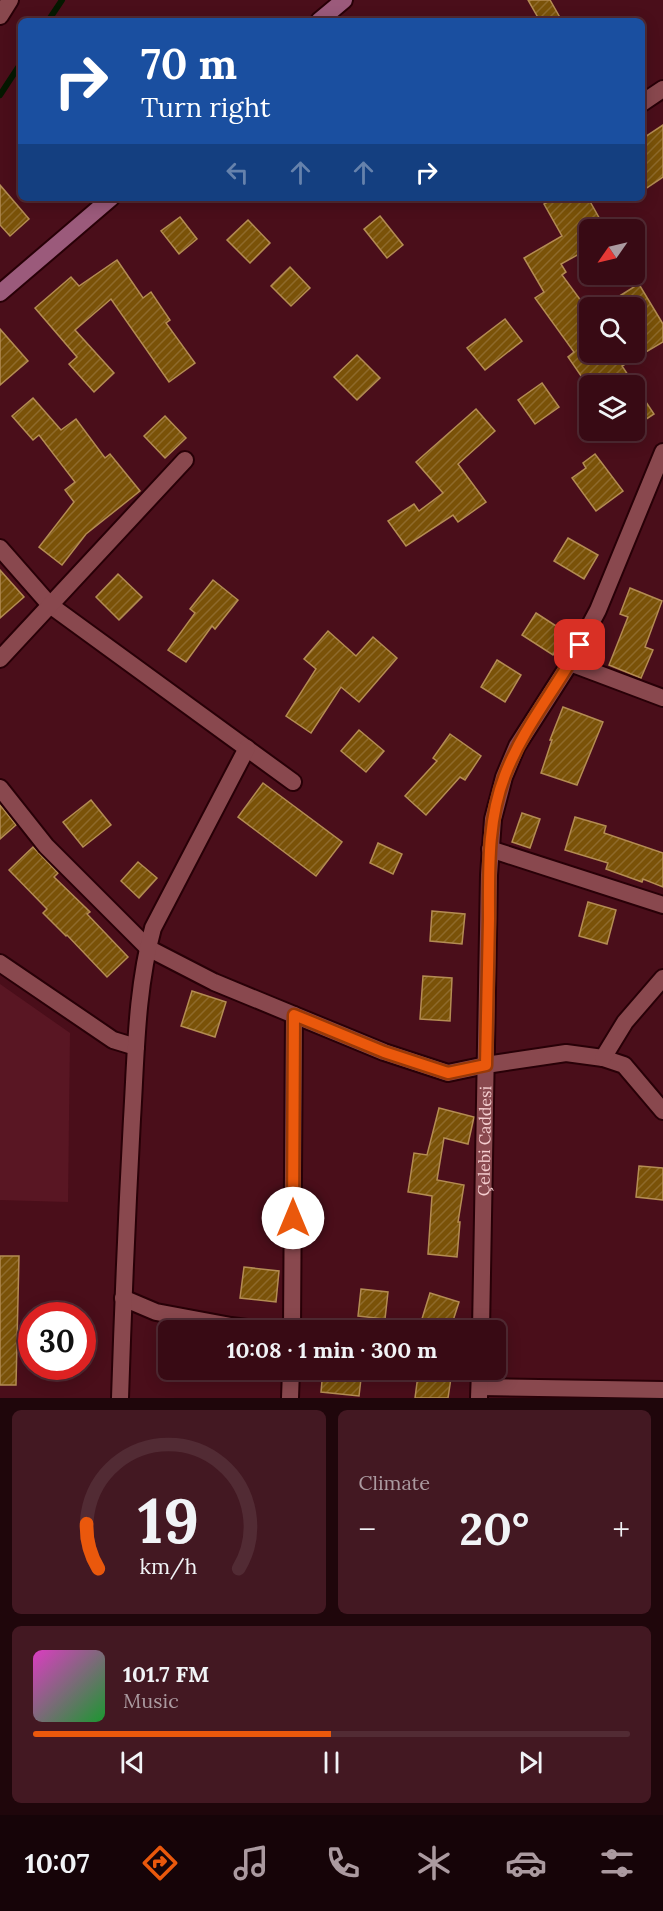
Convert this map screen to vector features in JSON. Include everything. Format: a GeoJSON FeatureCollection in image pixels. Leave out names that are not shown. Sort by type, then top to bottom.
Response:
{"type":"FeatureCollection","features":[{"type":"Feature","properties":{"kind":"main road"},"geometry":{"type":"LineString","coordinates":[[323,18],[344,0]]}},
{"type":"Feature","properties":{"kind":"main road"},"geometry":{"type":"LineString","coordinates":[[0,293],[107,201]]}},
{"type":"Feature","properties":{"kind":"street"},"geometry":{"type":"LineString","coordinates":[[0,16],[10,0]]}},
{"type":"Feature","properties":{"kind":"street"},"geometry":{"type":"LineString","coordinates":[[645,101],[663,89]]}},
{"type":"Feature","properties":{"kind":"street","name":"Çelebi Caddesi"},"geometry":{"type":"LineString","coordinates":[[481,1320],[492,819],[504,777],[517,746],[570,663],[602,601],[663,453]]}},
{"type":"Feature","properties":{"kind":"street"},"geometry":{"type":"LineString","coordinates":[[0,659],[185,460]]}},
{"type":"Feature","properties":{"kind":"street"},"geometry":{"type":"LineString","coordinates":[[0,548],[50,605],[293,782]]}},
{"type":"Feature","properties":{"kind":"street"},"geometry":{"type":"LineString","coordinates":[[570,663],[663,698]]}},
{"type":"Feature","properties":{"kind":"street"},"geometry":{"type":"LineString","coordinates":[[120,1398],[136,1047],[139,1001],[148,948],[153,928],[247,748]]}},
{"type":"Feature","properties":{"kind":"street"},"geometry":{"type":"LineString","coordinates":[[0,788],[46,846],[148,948],[214,982],[384,1052],[448,1073],[566,1053],[603,1058],[624,1065],[663,1111]]}},
{"type":"Feature","properties":{"kind":"street"},"geometry":{"type":"LineString","coordinates":[[490,849],[663,905]]}},
{"type":"Feature","properties":{"kind":"street"},"geometry":{"type":"LineString","coordinates":[[0,963],[113,1040],[136,1047]]}},
{"type":"Feature","properties":{"kind":"street"},"geometry":{"type":"LineString","coordinates":[[603,1058],[625,1022],[663,978]]}},
{"type":"Feature","properties":{"kind":"street"},"geometry":{"type":"LineString","coordinates":[[292,1320],[294,1015]]}},
{"type":"Feature","properties":{"kind":"street"},"geometry":{"type":"LineString","coordinates":[[123,1298],[156,1312],[199,1320]]}},
{"type":"Feature","properties":{"kind":"street"},"geometry":{"type":"LineString","coordinates":[[290,1398],[291,1380]]}},
{"type":"Feature","properties":{"kind":"street"},"geometry":{"type":"LineString","coordinates":[[479,1392],[613,1394],[663,1390]]}},
{"type":"Feature","properties":{"kind":"shaded area"},"geometry":{"type":"Polygon","coordinates":[[[0,984],[70,1033],[68,1202],[0,1200],[0,984]]]}},
{"type":"Feature","properties":{"kind":"building"},"geometry":{"type":"Polygon","coordinates":[[[528,0],[550,0],[560,18],[538,18],[528,0]]]}},
{"type":"Feature","properties":{"kind":"building"},"geometry":{"type":"Polygon","coordinates":[[[663,125],[663,177],[645,189],[645,137],[663,125]]]}},
{"type":"Feature","properties":{"kind":"building"},"geometry":{"type":"Polygon","coordinates":[[[0,185],[29,219],[10,236],[0,225],[0,185]]]}},
{"type":"Feature","properties":{"kind":"building"},"geometry":{"type":"Polygon","coordinates":[[[550,201],[590,201],[600,219],[579,219],[579,254],[561,264],[566,272],[562,275],[579,298],[579,363],[627,363],[622,366],[628,375],[580,375],[568,357],[574,352],[535,298],[544,292],[524,258],[562,236],[544,204],[550,201]]]}},
{"type":"Feature","properties":{"kind":"building"},"geometry":{"type":"Polygon","coordinates":[[[380,216],[403,245],[387,258],[364,229],[380,216]]]}},
{"type":"Feature","properties":{"kind":"building"},"geometry":{"type":"Polygon","coordinates":[[[180,217],[197,239],[179,254],[161,231],[180,217]]]}},
{"type":"Feature","properties":{"kind":"building"},"geometry":{"type":"Polygon","coordinates":[[[248,220],[270,243],[250,263],[227,240],[248,220]]]}},
{"type":"Feature","properties":{"kind":"building"},"geometry":{"type":"Polygon","coordinates":[[[117,260],[143,298],[151,292],[170,320],[166,323],[195,363],[169,382],[111,299],[75,330],[114,373],[94,392],[69,364],[77,357],[35,308],[71,277],[79,286],[117,260]]]}},
{"type":"Feature","properties":{"kind":"building"},"geometry":{"type":"Polygon","coordinates":[[[290,267],[310,288],[291,306],[271,286],[290,267]]]}},
{"type":"Feature","properties":{"kind":"building"},"geometry":{"type":"Polygon","coordinates":[[[634,285],[639,285],[663,324],[663,342],[645,353],[645,297],[618,297],[634,285]]]}},
{"type":"Feature","properties":{"kind":"building"},"geometry":{"type":"Polygon","coordinates":[[[505,319],[522,341],[485,370],[467,348],[505,319]]]}},
{"type":"Feature","properties":{"kind":"building"},"geometry":{"type":"Polygon","coordinates":[[[0,329],[28,361],[0,385],[0,329]]]}},
{"type":"Feature","properties":{"kind":"building"},"geometry":{"type":"Polygon","coordinates":[[[357,355],[380,378],[357,400],[334,377],[357,355]]]}},
{"type":"Feature","properties":{"kind":"building"},"geometry":{"type":"Polygon","coordinates":[[[542,383],[559,407],[535,424],[518,400],[542,383]]]}},
{"type":"Feature","properties":{"kind":"building"},"geometry":{"type":"Polygon","coordinates":[[[33,398],[61,430],[76,419],[105,458],[110,454],[140,491],[86,534],[62,565],[39,547],[74,502],[65,490],[75,482],[39,435],[33,440],[12,416],[33,398]]]}},
{"type":"Feature","properties":{"kind":"building"},"geometry":{"type":"Polygon","coordinates":[[[645,400],[654,414],[645,420],[645,400]]]}},
{"type":"Feature","properties":{"kind":"building"},"geometry":{"type":"Polygon","coordinates":[[[476,409],[495,431],[458,464],[486,502],[458,522],[453,515],[406,546],[388,521],[414,504],[419,511],[443,493],[416,462],[476,409]]]}},
{"type":"Feature","properties":{"kind":"building"},"geometry":{"type":"Polygon","coordinates":[[[165,416],[186,438],[165,458],[144,436],[165,416]]]}},
{"type":"Feature","properties":{"kind":"building"},"geometry":{"type":"Polygon","coordinates":[[[595,454],[623,491],[596,511],[572,478],[586,468],[583,463],[595,454]]]}},
{"type":"Feature","properties":{"kind":"building"},"geometry":{"type":"Polygon","coordinates":[[[568,538],[598,555],[584,579],[554,561],[568,538]]]}},
{"type":"Feature","properties":{"kind":"building"},"geometry":{"type":"Polygon","coordinates":[[[0,570],[24,597],[0,618],[0,570]]]}},
{"type":"Feature","properties":{"kind":"building"},"geometry":{"type":"Polygon","coordinates":[[[118,574],[142,597],[119,620],[96,597],[118,574]]]}},
{"type":"Feature","properties":{"kind":"building"},"geometry":{"type":"Polygon","coordinates":[[[213,580],[238,600],[215,629],[212,626],[186,662],[168,650],[195,613],[190,609],[213,580]]]}},
{"type":"Feature","properties":{"kind":"building"},"geometry":{"type":"Polygon","coordinates":[[[630,588],[662,601],[645,647],[653,650],[641,678],[609,665],[628,617],[620,614],[630,588]]]}},
{"type":"Feature","properties":{"kind":"building"},"geometry":{"type":"Polygon","coordinates":[[[536,613],[567,633],[553,655],[522,635],[536,613]]]}},
{"type":"Feature","properties":{"kind":"building"},"geometry":{"type":"Polygon","coordinates":[[[328,631],[356,656],[373,637],[397,658],[359,702],[341,687],[311,733],[286,716],[316,669],[304,659],[328,631]]]}},
{"type":"Feature","properties":{"kind":"building"},"geometry":{"type":"Polygon","coordinates":[[[497,660],[521,675],[505,702],[481,687],[497,660]]]}},
{"type":"Feature","properties":{"kind":"building"},"geometry":{"type":"Polygon","coordinates":[[[563,707],[603,722],[577,785],[541,773],[552,740],[550,740],[563,707]]]}},
{"type":"Feature","properties":{"kind":"building"},"geometry":{"type":"Polygon","coordinates":[[[359,730],[384,751],[366,772],[341,751],[359,730]]]}},
{"type":"Feature","properties":{"kind":"building"},"geometry":{"type":"Polygon","coordinates":[[[450,734],[481,756],[465,780],[460,777],[426,815],[405,796],[437,761],[433,758],[450,734]]]}},
{"type":"Feature","properties":{"kind":"building"},"geometry":{"type":"Polygon","coordinates":[[[263,783],[342,842],[316,876],[238,817],[263,783]]]}},
{"type":"Feature","properties":{"kind":"building"},"geometry":{"type":"Polygon","coordinates":[[[91,800],[111,825],[83,847],[63,822],[91,800]]]}},
{"type":"Feature","properties":{"kind":"building"},"geometry":{"type":"Polygon","coordinates":[[[0,805],[16,825],[0,839],[0,805]]]}},
{"type":"Feature","properties":{"kind":"building"},"geometry":{"type":"Polygon","coordinates":[[[522,813],[540,819],[530,848],[512,842],[522,813]]]}},
{"type":"Feature","properties":{"kind":"building"},"geometry":{"type":"Polygon","coordinates":[[[575,817],[606,826],[604,833],[663,853],[663,887],[606,869],[608,863],[565,850],[575,817]]]}},
{"type":"Feature","properties":{"kind":"building"},"geometry":{"type":"Polygon","coordinates":[[[378,843],[402,854],[393,874],[370,863],[378,843]]]}},
{"type":"Feature","properties":{"kind":"building"},"geometry":{"type":"Polygon","coordinates":[[[33,847],[58,873],[54,877],[90,912],[87,914],[128,957],[107,977],[43,913],[47,909],[9,870],[33,847]]]}},
{"type":"Feature","properties":{"kind":"building"},"geometry":{"type":"Polygon","coordinates":[[[138,862],[157,878],[139,898],[121,881],[138,862]]]}},
{"type":"Feature","properties":{"kind":"building"},"geometry":{"type":"Polygon","coordinates":[[[588,902],[616,910],[607,944],[579,936],[588,902]]]}},
{"type":"Feature","properties":{"kind":"building"},"geometry":{"type":"Polygon","coordinates":[[[432,911],[465,914],[462,944],[430,941],[432,911]]]}},
{"type":"Feature","properties":{"kind":"building"},"geometry":{"type":"Polygon","coordinates":[[[423,976],[452,978],[450,1021],[420,1019],[423,976]]]}},
{"type":"Feature","properties":{"kind":"building"},"geometry":{"type":"Polygon","coordinates":[[[192,991],[226,1002],[215,1037],[181,1026],[192,991]]]}},
{"type":"Feature","properties":{"kind":"building"},"geometry":{"type":"Polygon","coordinates":[[[439,1108],[474,1117],[468,1144],[444,1138],[437,1180],[464,1185],[458,1222],[460,1222],[457,1257],[428,1254],[432,1196],[408,1192],[414,1153],[427,1155],[439,1108]]]}},
{"type":"Feature","properties":{"kind":"building"},"geometry":{"type":"Polygon","coordinates":[[[639,1166],[663,1168],[663,1200],[636,1197],[639,1166]]]}},
{"type":"Feature","properties":{"kind":"building"},"geometry":{"type":"Polygon","coordinates":[[[0,1256],[19,1256],[16,1385],[0,1385],[0,1256]]]}},
{"type":"Feature","properties":{"kind":"building"},"geometry":{"type":"Polygon","coordinates":[[[244,1267],[279,1271],[276,1302],[240,1298],[244,1267]]]}},
{"type":"Feature","properties":{"kind":"building"},"geometry":{"type":"Polygon","coordinates":[[[361,1289],[388,1292],[385,1319],[358,1316],[361,1289]]]}},
{"type":"Feature","properties":{"kind":"building"},"geometry":{"type":"Polygon","coordinates":[[[430,1293],[459,1302],[453,1320],[422,1320],[430,1293]]]}},
{"type":"Feature","properties":{"kind":"building"},"geometry":{"type":"Polygon","coordinates":[[[322,1380],[361,1380],[359,1396],[321,1392],[322,1380]]]}},
{"type":"Feature","properties":{"kind":"building"},"geometry":{"type":"Polygon","coordinates":[[[417,1380],[451,1380],[448,1398],[415,1398],[417,1380]]]}},
{"type":"Feature","properties":{"kind":"waterway"},"geometry":{"type":"LineString","coordinates":[[50,18],[62,0]]}},
{"type":"Feature","properties":{"kind":"waterway"},"geometry":{"type":"LineString","coordinates":[[0,95],[18,68]]}},
{"type":"Feature","properties":{"kind":"route"},"geometry":{"type":"LineString","coordinates":[[293,1218],[294,1015],[384,1052],[448,1073],[486,1065],[492,819],[504,777],[517,746],[580,645]]}}]}
